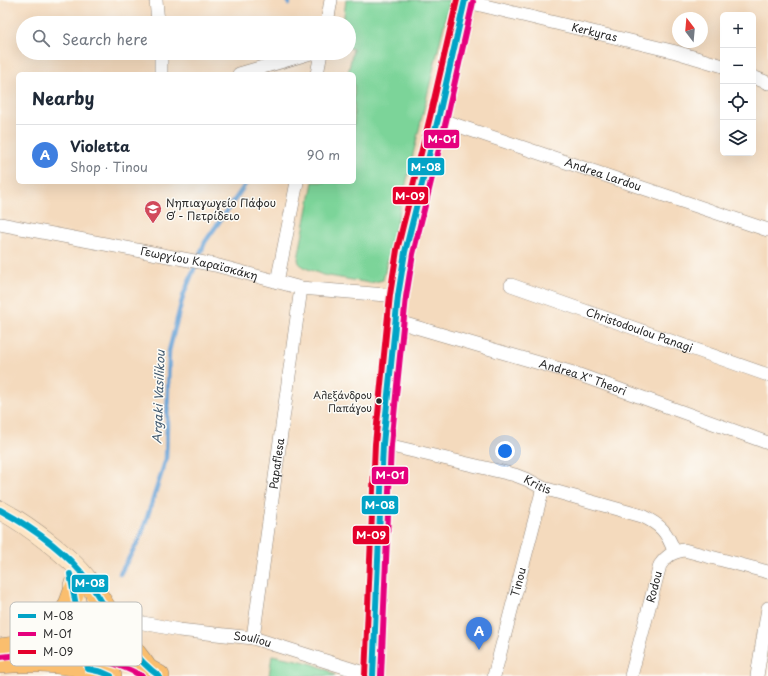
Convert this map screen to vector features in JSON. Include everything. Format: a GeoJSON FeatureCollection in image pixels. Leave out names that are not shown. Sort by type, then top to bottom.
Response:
{"type":"FeatureCollection","features":[{"type":"Feature","properties":{"kind":"main road"},"geometry":{"type":"LineString","coordinates":[[74,602],[83,589],[94,602]]}},
{"type":"Feature","properties":{"kind":"main road"},"geometry":{"type":"LineString","coordinates":[[142,659],[154,673]]}},
{"type":"Feature","properties":{"kind":"main road"},"geometry":{"type":"LineString","coordinates":[[0,663],[10,662]]}},
{"type":"Feature","properties":{"kind":"main road"},"geometry":{"type":"LineString","coordinates":[[70,666],[100,672]]}},
{"type":"Feature","properties":{"kind":"main road"},"geometry":{"type":"LineString","coordinates":[[137,666],[154,673]]}},
{"type":"Feature","properties":{"kind":"street"},"geometry":{"type":"LineString","coordinates":[[156,0],[157,16]]}},
{"type":"Feature","properties":{"kind":"street"},"geometry":{"type":"LineString","coordinates":[[329,16],[331,0]]}},
{"type":"Feature","properties":{"kind":"street"},"geometry":{"type":"LineString","coordinates":[[373,676],[383,444],[398,296],[405,252],[438,119],[464,1]]}},
{"type":"Feature","properties":{"kind":"street","name":"Kerkyras"},"geometry":{"type":"LineString","coordinates":[[464,1],[676,52],[720,65]]}},
{"type":"Feature","properties":{"kind":"street"},"geometry":{"type":"LineString","coordinates":[[161,60],[161,72]]}},
{"type":"Feature","properties":{"kind":"street"},"geometry":{"type":"LineString","coordinates":[[246,72],[287,60]]}},
{"type":"Feature","properties":{"kind":"street"},"geometry":{"type":"LineString","coordinates":[[317,72],[320,60]]}},
{"type":"Feature","properties":{"kind":"street"},"geometry":{"type":"LineString","coordinates":[[756,78],[768,83]]}},
{"type":"Feature","properties":{"kind":"street","name":"Andrea Lardou"},"geometry":{"type":"LineString","coordinates":[[438,119],[768,230]]}},
{"type":"Feature","properties":{"kind":"street"},"geometry":{"type":"LineString","coordinates":[[277,282],[296,184]]}},
{"type":"Feature","properties":{"kind":"street","name":"Γεωργίου Καραϊσκάκη"},"geometry":{"type":"LineString","coordinates":[[0,224],[215,265],[301,288],[398,296]]}},
{"type":"Feature","properties":{"kind":"street","name":"Christodoulou Panagi"},"geometry":{"type":"LineString","coordinates":[[511,286],[768,374]]}},
{"type":"Feature","properties":{"kind":"street","name":"Papaflesa"},"geometry":{"type":"LineString","coordinates":[[253,638],[301,288]]}},
{"type":"Feature","properties":{"kind":"street","name":"Andrea X\" Theori"},"geometry":{"type":"LineString","coordinates":[[395,321],[577,374],[768,443]]}},
{"type":"Feature","properties":{"kind":"street","name":"Kritis"},"geometry":{"type":"LineString","coordinates":[[383,444],[515,475],[543,488],[642,516],[655,522],[663,528],[674,551]]}},
{"type":"Feature","properties":{"kind":"street","name":"Tinou"},"geometry":{"type":"LineString","coordinates":[[494,676],[543,488]]}},
{"type":"Feature","properties":{"kind":"street"},"geometry":{"type":"LineString","coordinates":[[0,510],[32,530],[65,556],[83,589],[85,602]]}},
{"type":"Feature","properties":{"kind":"street"},"geometry":{"type":"LineString","coordinates":[[674,551],[684,550],[695,552],[768,572]]}},
{"type":"Feature","properties":{"kind":"street","name":"Rodou"},"geometry":{"type":"LineString","coordinates":[[631,676],[660,564],[674,551]]}},
{"type":"Feature","properties":{"kind":"street"},"geometry":{"type":"LineString","coordinates":[[757,676],[768,608]]}},
{"type":"Feature","properties":{"kind":"street","name":"Souliou"},"geometry":{"type":"LineString","coordinates":[[142,623],[179,630],[253,638],[373,676]]}},
{"type":"Feature","properties":{"kind":"green space"},"geometry":{"type":"Polygon","coordinates":[[[346,0],[450,0],[383,280],[370,283],[323,275],[303,267],[299,263],[298,259],[313,184],[356,184],[356,72],[348,72],[351,60],[356,60],[356,16],[344,16],[346,0]]]}},
{"type":"Feature","properties":{"kind":"green space"},"geometry":{"type":"Polygon","coordinates":[[[272,655],[314,665],[329,671],[336,676],[269,676],[272,655]]]}},
{"type":"Feature","properties":{"kind":"waterway","name":"Argaki Vasilikou"},"geometry":{"type":"LineString","coordinates":[[288,0],[289,4]]}},
{"type":"Feature","properties":{"kind":"waterway","name":"Argaki Vasilikou"},"geometry":{"type":"LineString","coordinates":[[120,574],[141,536],[166,459],[169,351],[183,296],[205,242],[246,184]]}},
{"type":"Feature","properties":{"kind":"transit line","name":"M-09"},"geometry":{"type":"LineString","coordinates":[[365,676],[375,444],[390,295],[397,250],[457,0]]}},
{"type":"Feature","properties":{"kind":"transit line","name":"M-08"},"geometry":{"type":"LineString","coordinates":[[373,676],[383,444],[398,296],[405,252],[438,119],[465,0]]}},
{"type":"Feature","properties":{"kind":"transit line","name":"M-01"},"geometry":{"type":"LineString","coordinates":[[381,676],[391,445],[406,297],[413,254],[446,121],[473,2]]}},
{"type":"Feature","properties":{"kind":"transit line","name":"M-08"},"geometry":{"type":"LineString","coordinates":[[0,510],[37,532],[59,550],[79,570],[102,602]]}},
{"type":"Feature","properties":{"kind":"transit line","name":"M-08"},"geometry":{"type":"LineString","coordinates":[[70,574],[75,602]]}},
{"type":"Feature","properties":{"kind":"transit line","name":"M-01"},"geometry":{"type":"LineString","coordinates":[[1,657],[10,656]]}},
{"type":"Feature","properties":{"kind":"transit line","name":"M-08"},"geometry":{"type":"LineString","coordinates":[[142,661],[159,676]]}},
{"type":"Feature","properties":{"kind":"transit line","name":"M-08"},"geometry":{"type":"LineString","coordinates":[[87,666],[88,669],[102,672],[111,676]]}},
{"type":"Feature","properties":{"kind":"transit line","name":"M-01"},"geometry":{"type":"LineString","coordinates":[[119,666],[142,676]]}},
{"type":"Feature","properties":{"kind":"place","name":"Νηπιαγωγείο Πάφου Θ΄ - Πετρίδειο"},"geometry":{"type":"Point","coordinates":[153,224]}},
{"type":"Feature","properties":{"kind":"place","name":"Αλεξάνδρου Παπάγου"},"geometry":{"type":"Point","coordinates":[379,401]}},
{"type":"Feature","properties":{"kind":"place","name":"Violetta"},"geometry":{"type":"Point","coordinates":[479,650]}}]}
